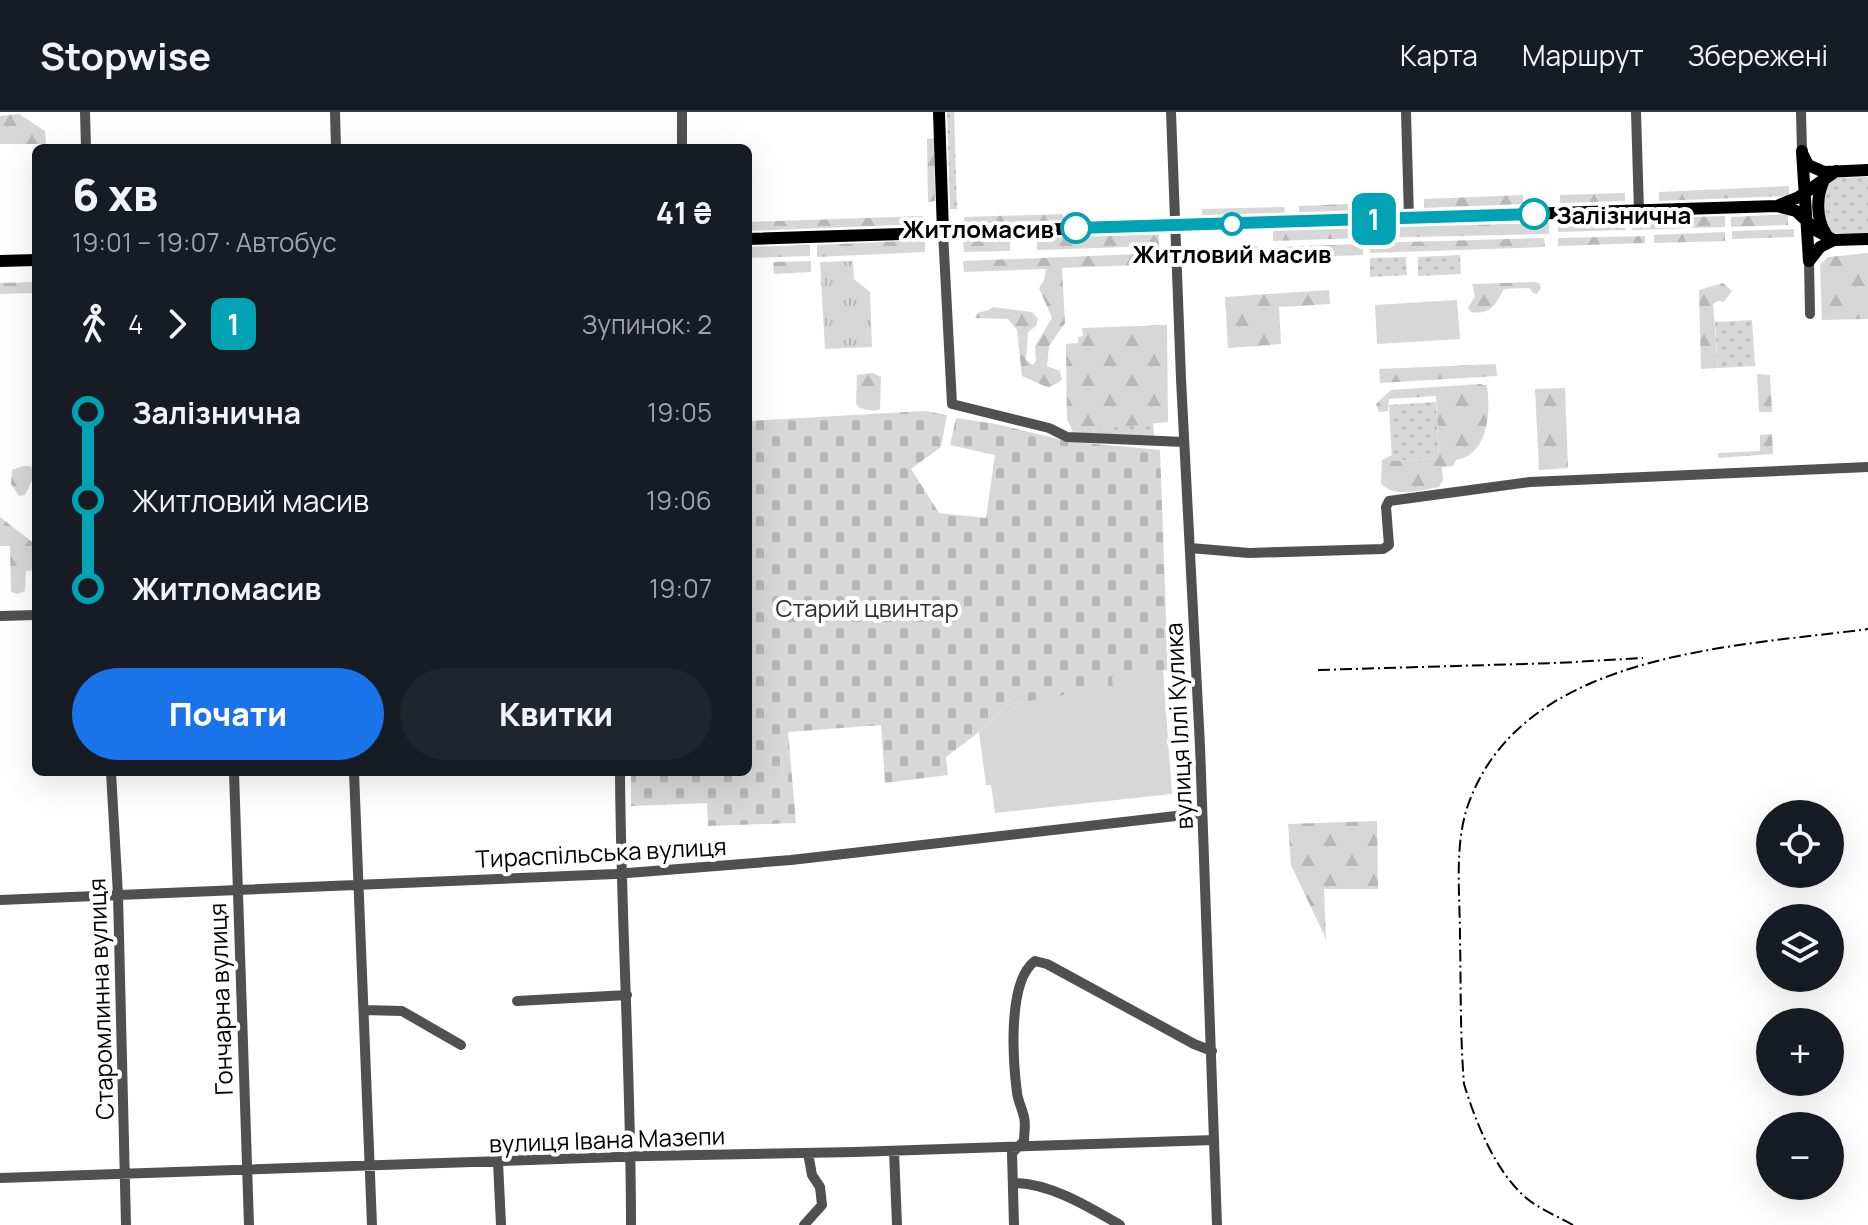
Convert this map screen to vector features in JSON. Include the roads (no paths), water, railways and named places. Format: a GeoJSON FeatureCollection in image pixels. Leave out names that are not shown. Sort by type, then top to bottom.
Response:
{"type":"FeatureCollection","features":[{"type":"Feature","properties":{"kind":"main road"},"geometry":{"type":"LineString","coordinates":[[939,112],[943,232]]}},
{"type":"Feature","properties":{"kind":"main road"},"geometry":{"type":"LineString","coordinates":[[1802,151],[1808,165],[1828,176]]}},
{"type":"Feature","properties":{"kind":"main road"},"geometry":{"type":"LineString","coordinates":[[1802,151],[1809,261]]}},
{"type":"Feature","properties":{"kind":"main road"},"geometry":{"type":"LineString","coordinates":[[1777,206],[1803,194],[1828,176],[1868,170]]}},
{"type":"Feature","properties":{"kind":"main road"},"geometry":{"type":"LineString","coordinates":[[1828,176],[1819,193],[1820,221],[1831,238]]}},
{"type":"Feature","properties":{"kind":"main road"},"geometry":{"type":"LineString","coordinates":[[752,239],[1777,206],[1796,211],[1831,238],[1868,239]]}},
{"type":"Feature","properties":{"kind":"main road"},"geometry":{"type":"LineString","coordinates":[[1809,261],[1831,238]]}},
{"type":"Feature","properties":{"kind":"main road"},"geometry":{"type":"LineString","coordinates":[[0,261],[32,260]]}},
{"type":"Feature","properties":{"kind":"street"},"geometry":{"type":"LineString","coordinates":[[85,112],[86,144]]}},
{"type":"Feature","properties":{"kind":"street"},"geometry":{"type":"LineString","coordinates":[[335,112],[336,144]]}},
{"type":"Feature","properties":{"kind":"street"},"geometry":{"type":"LineString","coordinates":[[682,112],[682,144]]}},
{"type":"Feature","properties":{"kind":"street","name":"вулиця Іллі Кулика"},"geometry":{"type":"LineString","coordinates":[[1171,112],[1217,1225]]}},
{"type":"Feature","properties":{"kind":"street"},"geometry":{"type":"LineString","coordinates":[[1406,112],[1409,218]]}},
{"type":"Feature","properties":{"kind":"street"},"geometry":{"type":"LineString","coordinates":[[1636,112],[1639,211]]}},
{"type":"Feature","properties":{"kind":"street"},"geometry":{"type":"LineString","coordinates":[[1801,112],[1802,151]]}},
{"type":"Feature","properties":{"kind":"street"},"geometry":{"type":"LineString","coordinates":[[943,232],[952,404],[1049,428],[1067,437],[1184,442]]}},
{"type":"Feature","properties":{"kind":"street"},"geometry":{"type":"LineString","coordinates":[[1809,261],[1810,314]]}},
{"type":"Feature","properties":{"kind":"street"},"geometry":{"type":"LineString","coordinates":[[1190,548],[1268,553],[1383,549],[1389,545],[1386,507],[1389,501],[1458,490],[1530,482],[1868,467]]}},
{"type":"Feature","properties":{"kind":"street"},"geometry":{"type":"LineString","coordinates":[[0,616],[32,615]]}},
{"type":"Feature","properties":{"kind":"street","name":"Старомлинна вулиця"},"geometry":{"type":"LineString","coordinates":[[111,776],[118,895],[126,1225]]}},
{"type":"Feature","properties":{"kind":"street","name":"Гончарна вулиця"},"geometry":{"type":"LineString","coordinates":[[234,776],[249,1225]]}},
{"type":"Feature","properties":{"kind":"street"},"geometry":{"type":"LineString","coordinates":[[354,776],[372,1225]]}},
{"type":"Feature","properties":{"kind":"street"},"geometry":{"type":"LineString","coordinates":[[620,776],[631,1225]]}},
{"type":"Feature","properties":{"kind":"street","name":"Тираспільська вулиця"},"geometry":{"type":"LineString","coordinates":[[0,900],[622,873],[791,860],[1202,813]]}},
{"type":"Feature","properties":{"kind":"street"},"geometry":{"type":"LineString","coordinates":[[1014,1225],[1012,1153],[1024,1141],[1025,1119],[1017,1095],[1014,1015],[1019,985],[1026,970],[1035,961],[1047,964],[1212,1051]]}},
{"type":"Feature","properties":{"kind":"street"},"geometry":{"type":"LineString","coordinates":[[517,1001],[627,995]]}},
{"type":"Feature","properties":{"kind":"street"},"geometry":{"type":"LineString","coordinates":[[364,1010],[402,1011],[461,1045]]}},
{"type":"Feature","properties":{"kind":"street","name":"вулиця Івана Мазепи"},"geometry":{"type":"LineString","coordinates":[[0,1178],[1214,1140]]}},
{"type":"Feature","properties":{"kind":"street"},"geometry":{"type":"LineString","coordinates":[[894,1151],[897,1225]]}},
{"type":"Feature","properties":{"kind":"street"},"geometry":{"type":"LineString","coordinates":[[804,1225],[819,1211],[822,1196],[812,1175],[808,1153]]}},
{"type":"Feature","properties":{"kind":"street"},"geometry":{"type":"LineString","coordinates":[[498,1162],[501,1225]]}},
{"type":"Feature","properties":{"kind":"street"},"geometry":{"type":"LineString","coordinates":[[1014,1183],[1025,1183],[1072,1199],[1120,1225]]}},
{"type":"Feature","properties":{"kind":"railway"},"geometry":{"type":"LineString","coordinates":[[1573,1225],[1535,1204],[1513,1185],[1487,1143],[1464,1084],[1459,870],[1461,837],[1468,805],[1495,754],[1534,715],[1583,687],[1638,666],[1696,652],[1868,629]]}},
{"type":"Feature","properties":{"kind":"railway"},"geometry":{"type":"LineString","coordinates":[[1318,670],[1643,658]]}},
{"type":"Feature","properties":{"kind":"place","name":"Залізнична"},"geometry":{"type":"Point","coordinates":[1534,214]}},
{"type":"Feature","properties":{"kind":"place","name":"Житловий масив"},"geometry":{"type":"Point","coordinates":[1232,224]}},
{"type":"Feature","properties":{"kind":"place","name":"Житломасив"},"geometry":{"type":"Point","coordinates":[1076,228]}},
{"type":"Feature","properties":{"kind":"park label","name":"Старий цвинтар"},"geometry":{"type":"Point","coordinates":[867,607]}}]}
